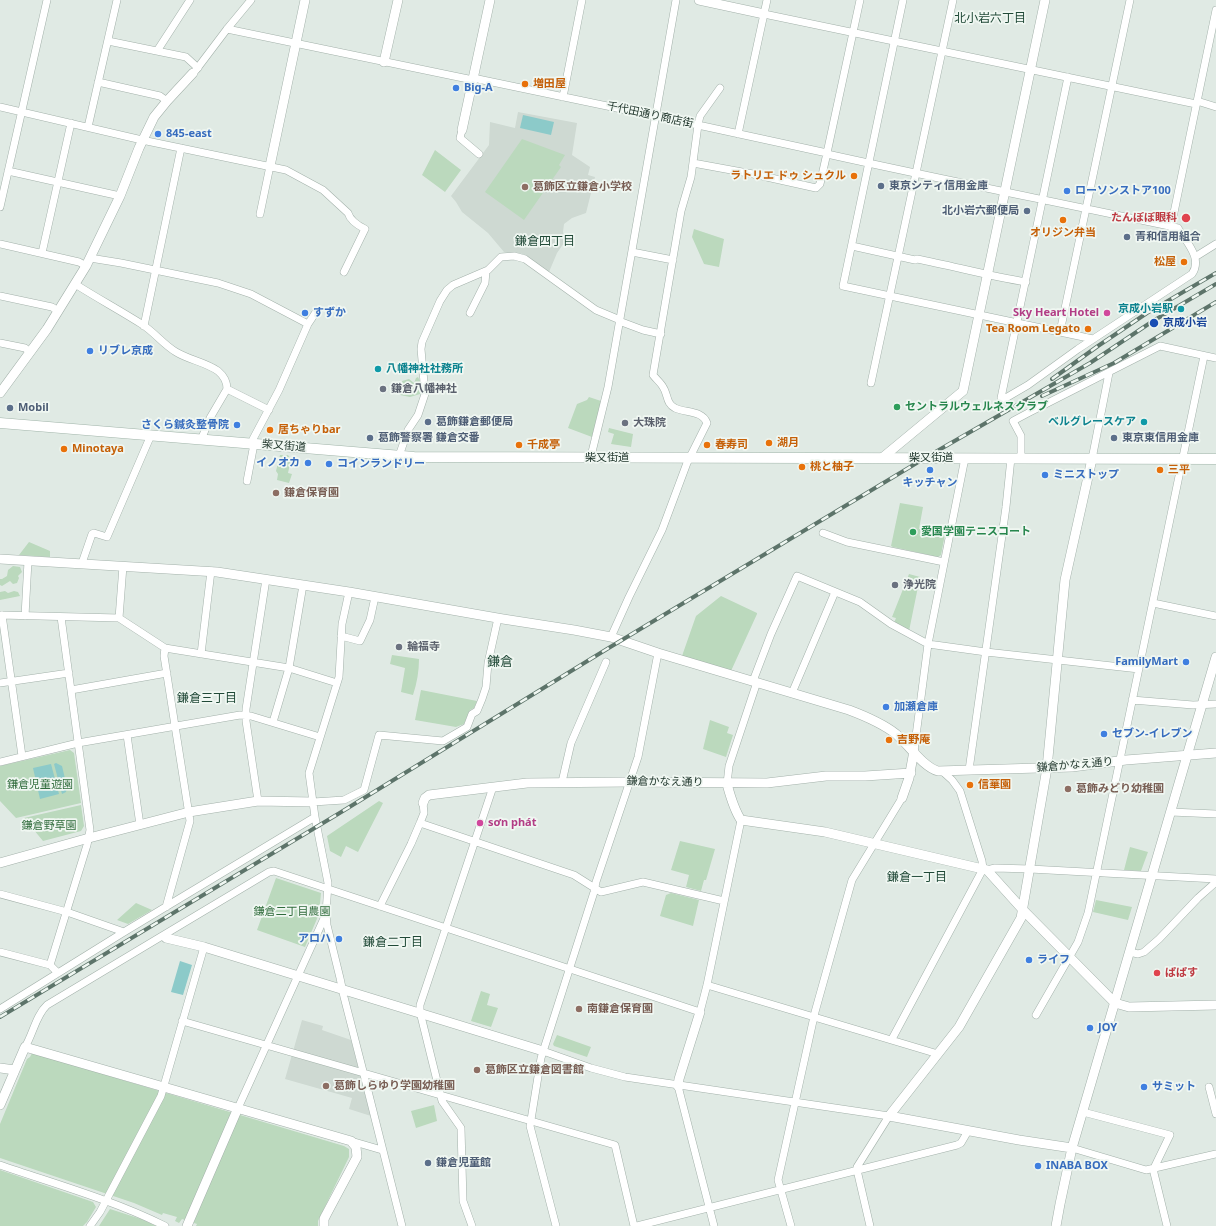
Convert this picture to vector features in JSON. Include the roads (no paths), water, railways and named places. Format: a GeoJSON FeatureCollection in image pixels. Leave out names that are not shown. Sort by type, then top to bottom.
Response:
{"type":"FeatureCollection","features":[{"type":"Feature","properties":{"kind":"main road","name":"柴又街道"},"geometry":{"type":"LineString","coordinates":[[0,423],[399,456],[592,458],[1216,459]]}},
{"type":"Feature","properties":{"kind":"street"},"geometry":{"type":"LineString","coordinates":[[0,207],[47,0]]}},
{"type":"Feature","properties":{"kind":"street"},"geometry":{"type":"LineString","coordinates":[[88,127],[117,0]]}},
{"type":"Feature","properties":{"kind":"street"},"geometry":{"type":"LineString","coordinates":[[157,51],[190,0]]}},
{"type":"Feature","properties":{"kind":"street"},"geometry":{"type":"LineString","coordinates":[[0,393],[58,311],[88,262],[120,196],[142,140],[154,117],[196,70],[251,0]]}},
{"type":"Feature","properties":{"kind":"street"},"geometry":{"type":"LineString","coordinates":[[260,214],[305,0]]}},
{"type":"Feature","properties":{"kind":"street"},"geometry":{"type":"LineString","coordinates":[[384,62],[398,0]]}},
{"type":"Feature","properties":{"kind":"street"},"geometry":{"type":"LineString","coordinates":[[479,154],[460,138],[490,0]]}},
{"type":"Feature","properties":{"kind":"street"},"geometry":{"type":"LineString","coordinates":[[563,97],[582,0]]}},
{"type":"Feature","properties":{"kind":"street"},"geometry":{"type":"LineString","coordinates":[[592,458],[592,452],[608,387],[676,0]]}},
{"type":"Feature","properties":{"kind":"street"},"geometry":{"type":"LineString","coordinates":[[699,0],[1216,107]]}},
{"type":"Feature","properties":{"kind":"street"},"geometry":{"type":"LineString","coordinates":[[738,134],[767,0]]}},
{"type":"Feature","properties":{"kind":"street"},"geometry":{"type":"LineString","coordinates":[[693,163],[816,188],[820,184],[860,0]]}},
{"type":"Feature","properties":{"kind":"street"},"geometry":{"type":"LineString","coordinates":[[903,0],[843,286],[1093,339]]}},
{"type":"Feature","properties":{"kind":"street"},"geometry":{"type":"LineString","coordinates":[[871,383],[953,0]]}},
{"type":"Feature","properties":{"kind":"street"},"geometry":{"type":"LineString","coordinates":[[882,458],[962,391],[1045,0]]}},
{"type":"Feature","properties":{"kind":"street"},"geometry":{"type":"LineString","coordinates":[[1060,332],[1130,0]]}},
{"type":"Feature","properties":{"kind":"street"},"geometry":{"type":"LineString","coordinates":[[1068,77],[1001,398],[1004,399],[1028,385],[1093,339],[1189,277],[1196,268],[1195,256],[1178,228],[1171,227],[1216,10]]}},
{"type":"Feature","properties":{"kind":"street","name":"千代田通り商店街"},"geometry":{"type":"LineString","coordinates":[[227,29],[698,125],[916,174],[1171,227]]}},
{"type":"Feature","properties":{"kind":"street"},"geometry":{"type":"LineString","coordinates":[[108,41],[186,58],[196,70]]}},
{"type":"Feature","properties":{"kind":"street"},"geometry":{"type":"LineString","coordinates":[[98,82],[160,96],[167,101]]}},
{"type":"Feature","properties":{"kind":"street"},"geometry":{"type":"LineString","coordinates":[[611,637],[628,597],[662,530],[690,458],[707,423],[702,416],[675,408],[670,404],[664,388],[653,375],[681,211],[691,177],[700,116],[720,88]]}},
{"type":"Feature","properties":{"kind":"street"},"geometry":{"type":"LineString","coordinates":[[0,107],[142,140],[286,170],[323,190],[348,214],[349,217],[365,230],[344,272]]}},
{"type":"Feature","properties":{"kind":"street"},"geometry":{"type":"LineString","coordinates":[[42,253],[71,124]]}},
{"type":"Feature","properties":{"kind":"street"},"geometry":{"type":"LineString","coordinates":[[144,326],[181,148]]}},
{"type":"Feature","properties":{"kind":"street"},"geometry":{"type":"LineString","coordinates":[[8,171],[120,196]]}},
{"type":"Feature","properties":{"kind":"street"},"geometry":{"type":"LineString","coordinates":[[0,244],[79,262],[156,270],[216,282],[251,294],[308,324]]}},
{"type":"Feature","properties":{"kind":"street"},"geometry":{"type":"LineString","coordinates":[[1195,256],[1216,244]]}},
{"type":"Feature","properties":{"kind":"street"},"geometry":{"type":"LineString","coordinates":[[852,246],[931,262],[987,276],[1026,282]]}},
{"type":"Feature","properties":{"kind":"street"},"geometry":{"type":"LineString","coordinates":[[632,252],[673,260]]}},
{"type":"Feature","properties":{"kind":"street"},"geometry":{"type":"LineString","coordinates":[[399,456],[408,430],[418,415],[425,394],[421,350],[422,342],[440,301],[447,290],[453,285],[486,271],[501,257],[514,256],[525,259],[596,310],[644,330],[660,334]]}},
{"type":"Feature","properties":{"kind":"street"},"geometry":{"type":"LineString","coordinates":[[470,313],[485,283],[486,271]]}},
{"type":"Feature","properties":{"kind":"street"},"geometry":{"type":"LineString","coordinates":[[75,284],[144,326],[178,354],[210,366],[223,376],[226,381],[227,389],[210,418],[201,440]]}},
{"type":"Feature","properties":{"kind":"street"},"geometry":{"type":"LineString","coordinates":[[0,296],[52,308],[58,311]]}},
{"type":"Feature","properties":{"kind":"street"},"geometry":{"type":"LineString","coordinates":[[247,481],[253,439],[282,384],[308,324],[316,312]]}},
{"type":"Feature","properties":{"kind":"street"},"geometry":{"type":"LineString","coordinates":[[0,343],[25,348],[30,352]]}},
{"type":"Feature","properties":{"kind":"street"},"geometry":{"type":"LineString","coordinates":[[969,770],[1006,507],[1021,436],[1012,421],[1160,346],[1216,358]]}},
{"type":"Feature","properties":{"kind":"street"},"geometry":{"type":"LineString","coordinates":[[1036,1015],[1078,942],[1084,926],[1204,356]]}},
{"type":"Feature","properties":{"kind":"street"},"geometry":{"type":"LineString","coordinates":[[870,1226],[856,1170],[857,1167],[889,1116],[959,1027],[1021,918],[1048,768],[1065,580],[1092,459],[1109,373]]}},
{"type":"Feature","properties":{"kind":"street"},"geometry":{"type":"LineString","coordinates":[[227,389],[269,410]]}},
{"type":"Feature","properties":{"kind":"street"},"geometry":{"type":"LineString","coordinates":[[82,564],[92,534],[94,533],[107,537],[151,435]]}},
{"type":"Feature","properties":{"kind":"street"},"geometry":{"type":"LineString","coordinates":[[790,1226],[778,1180],[814,1017],[852,880],[902,798],[911,773],[928,644],[965,458]]}},
{"type":"Feature","properties":{"kind":"street"},"geometry":{"type":"LineString","coordinates":[[822,533],[847,542],[944,562]]}},
{"type":"Feature","properties":{"kind":"street"},"geometry":{"type":"LineString","coordinates":[[0,560],[211,571],[349,592],[375,598],[574,630],[611,637],[658,653],[868,717],[888,728],[914,751],[952,780],[960,791],[985,870],[1115,1003],[1129,1006],[1216,1005]]}},
{"type":"Feature","properties":{"kind":"street"},"geometry":{"type":"LineString","coordinates":[[25,616],[28,561]]}},
{"type":"Feature","properties":{"kind":"street"},"geometry":{"type":"LineString","coordinates":[[119,618],[123,566]]}},
{"type":"Feature","properties":{"kind":"street"},"geometry":{"type":"LineString","coordinates":[[201,654],[211,571]]}},
{"type":"Feature","properties":{"kind":"street"},"geometry":{"type":"LineString","coordinates":[[714,1226],[679,1092],[678,1079],[700,1012],[707,985],[741,820],[727,784],[729,766],[771,634],[797,576],[860,602],[891,624],[928,644],[1139,669]]}},
{"type":"Feature","properties":{"kind":"street"},"geometry":{"type":"LineString","coordinates":[[258,802],[246,715],[266,579]]}},
{"type":"Feature","properties":{"kind":"street"},"geometry":{"type":"LineString","coordinates":[[273,722],[289,668],[303,585]]}},
{"type":"Feature","properties":{"kind":"street"},"geometry":{"type":"LineString","coordinates":[[349,592],[342,624],[339,677],[308,773],[328,888],[326,914],[327,925],[402,1226]]}},
{"type":"Feature","properties":{"kind":"street"},"geometry":{"type":"LineString","coordinates":[[792,693],[835,592]]}},
{"type":"Feature","properties":{"kind":"street"},"geometry":{"type":"LineString","coordinates":[[341,636],[360,641],[370,620],[375,598]]}},
{"type":"Feature","properties":{"kind":"street"},"geometry":{"type":"LineString","coordinates":[[1153,603],[1216,616]]}},
{"type":"Feature","properties":{"kind":"street"},"geometry":{"type":"LineString","coordinates":[[22,756],[1,615],[119,618],[165,648],[289,668],[337,683]]}},
{"type":"Feature","properties":{"kind":"street"},"geometry":{"type":"LineString","coordinates":[[50,965],[89,838],[89,818],[61,617]]}},
{"type":"Feature","properties":{"kind":"street"},"geometry":{"type":"LineString","coordinates":[[0,863],[189,812],[258,802],[313,802],[344,800],[364,790],[379,735],[443,741],[467,727],[472,714],[477,711],[486,687],[488,663],[498,618]]}},
{"type":"Feature","properties":{"kind":"street"},"geometry":{"type":"LineString","coordinates":[[165,648],[164,656],[190,821],[166,907]]}},
{"type":"Feature","properties":{"kind":"street"},"geometry":{"type":"LineString","coordinates":[[556,1226],[530,1126],[543,1051],[596,882],[638,757],[658,653]]}},
{"type":"Feature","properties":{"kind":"street"},"geometry":{"type":"LineString","coordinates":[[1056,1226],[1072,1148],[1216,657]]}},
{"type":"Feature","properties":{"kind":"street"},"geometry":{"type":"LineString","coordinates":[[562,782],[571,743],[606,662]]}},
{"type":"Feature","properties":{"kind":"street"},"geometry":{"type":"LineString","coordinates":[[0,683],[69,673]]}},
{"type":"Feature","properties":{"kind":"street"},"geometry":{"type":"LineString","coordinates":[[71,690],[167,673]]}},
{"type":"Feature","properties":{"kind":"street"},"geometry":{"type":"LineString","coordinates":[[1132,700],[1193,705],[1216,704]]}},
{"type":"Feature","properties":{"kind":"street"},"geometry":{"type":"LineString","coordinates":[[0,762],[78,743],[246,715],[320,737]]}},
{"type":"Feature","properties":{"kind":"street"},"geometry":{"type":"LineString","coordinates":[[127,734],[140,825]]}},
{"type":"Feature","properties":{"kind":"street","name":"鎌倉かなえ通り"},"geometry":{"type":"LineString","coordinates":[[938,770],[1048,768],[1216,753]]}},
{"type":"Feature","properties":{"kind":"street","name":"鎌倉かなえ通り"},"geometry":{"type":"LineString","coordinates":[[423,803],[425,798],[430,795],[492,787],[562,782],[767,783],[826,776],[865,776],[911,773]]}},
{"type":"Feature","properties":{"kind":"street"},"geometry":{"type":"LineString","coordinates":[[472,1226],[463,1201],[461,1128],[442,1101],[440,1095],[420,1012],[420,1005],[492,787]]}},
{"type":"Feature","properties":{"kind":"street"},"geometry":{"type":"LineString","coordinates":[[380,906],[420,824],[424,813],[423,803]]}},
{"type":"Feature","properties":{"kind":"street"},"geometry":{"type":"LineString","coordinates":[[1171,812],[1216,814]]}},
{"type":"Feature","properties":{"kind":"street"},"geometry":{"type":"LineString","coordinates":[[0,1008],[315,817]]}},
{"type":"Feature","properties":{"kind":"street"},"geometry":{"type":"LineString","coordinates":[[741,820],[825,832],[985,870],[995,868],[1030,869],[1216,879]]}},
{"type":"Feature","properties":{"kind":"street"},"geometry":{"type":"LineString","coordinates":[[420,824],[574,875],[600,892],[643,882],[724,901]]}},
{"type":"Feature","properties":{"kind":"street"},"geometry":{"type":"LineString","coordinates":[[892,1039],[985,870]]}},
{"type":"Feature","properties":{"kind":"street"},"geometry":{"type":"LineString","coordinates":[[0,1105],[25,1047],[47,1005],[164,937],[269,872],[274,871],[700,1012]]}},
{"type":"Feature","properties":{"kind":"street"},"geometry":{"type":"LineString","coordinates":[[1130,952],[1138,954],[1144,952],[1216,882]]}},
{"type":"Feature","properties":{"kind":"street"},"geometry":{"type":"LineString","coordinates":[[0,894],[67,912],[124,932]]}},
{"type":"Feature","properties":{"kind":"street"},"geometry":{"type":"LineString","coordinates":[[188,1226],[238,1108],[326,914]]}},
{"type":"Feature","properties":{"kind":"street"},"geometry":{"type":"LineString","coordinates":[[164,937],[204,947],[420,1012],[543,1051],[591,1068],[625,1077],[889,1116],[1072,1148],[1146,1170],[1216,1154]]}},
{"type":"Feature","properties":{"kind":"street"},"geometry":{"type":"LineString","coordinates":[[90,1226],[105,1202],[161,1096],[204,947]]}},
{"type":"Feature","properties":{"kind":"street"},"geometry":{"type":"LineString","coordinates":[[0,952],[50,965],[58,973]]}},
{"type":"Feature","properties":{"kind":"street"},"geometry":{"type":"LineString","coordinates":[[707,985],[892,1039],[938,1054]]}},
{"type":"Feature","properties":{"kind":"street"},"geometry":{"type":"LineString","coordinates":[[182,1021],[615,1146],[635,1226],[957,1145],[961,1143],[968,1131]]}},
{"type":"Feature","properties":{"kind":"street"},"geometry":{"type":"LineString","coordinates":[[25,1047],[382,1150]]}},
{"type":"Feature","properties":{"kind":"street"},"geometry":{"type":"LineString","coordinates":[[0,1068],[15,1070]]}},
{"type":"Feature","properties":{"kind":"street"},"geometry":{"type":"LineString","coordinates":[[1208,1087],[1216,1114]]}},
{"type":"Feature","properties":{"kind":"street"},"geometry":{"type":"LineString","coordinates":[[1083,1112],[1170,1135],[1154,1168],[1167,1226]]}},
{"type":"Feature","properties":{"kind":"street"},"geometry":{"type":"LineString","coordinates":[[324,1226],[326,1215],[357,1157],[356,1147],[351,1141]]}},
{"type":"Feature","properties":{"kind":"street"},"geometry":{"type":"LineString","coordinates":[[0,1165],[105,1202],[165,1226]]}},
{"type":"Feature","properties":{"kind":"water"},"geometry":{"type":"Polygon","coordinates":[[[523,115],[554,122],[551,135],[520,128],[523,115]]]}},
{"type":"Feature","properties":{"kind":"water"},"geometry":{"type":"Polygon","coordinates":[[[56,763],[62,766],[67,787],[66,792],[62,794],[54,764],[56,763]]]}},
{"type":"Feature","properties":{"kind":"water"},"geometry":{"type":"Polygon","coordinates":[[[51,764],[59,794],[40,799],[33,768],[51,764]]]}},
{"type":"Feature","properties":{"kind":"water"},"geometry":{"type":"Polygon","coordinates":[[[180,961],[192,965],[183,995],[171,992],[180,961]]]}},
{"type":"Feature","properties":{"kind":"railway"},"geometry":{"type":"LineString","coordinates":[[1052,379],[1147,313],[1216,273]]}},
{"type":"Feature","properties":{"kind":"railway"},"geometry":{"type":"LineString","coordinates":[[0,1017],[925,458],[1090,363],[1153,321],[1216,284]]}},
{"type":"Feature","properties":{"kind":"railway"},"geometry":{"type":"LineString","coordinates":[[1042,396],[1114,363],[1216,302]]}},
{"type":"Feature","properties":{"kind":"place","name":"増田屋"},"geometry":{"type":"Point","coordinates":[525,84]}},
{"type":"Feature","properties":{"kind":"place","name":"Big-A"},"geometry":{"type":"Point","coordinates":[456,88]}},
{"type":"Feature","properties":{"kind":"place","name":"845-east"},"geometry":{"type":"Point","coordinates":[158,134]}},
{"type":"Feature","properties":{"kind":"place","name":"ラトリエ ドゥ シュクル"},"geometry":{"type":"Point","coordinates":[854,176]}},
{"type":"Feature","properties":{"kind":"place","name":"東京シティ信用金庫"},"geometry":{"type":"Point","coordinates":[881,186]}},
{"type":"Feature","properties":{"kind":"place","name":"葛飾区立鎌倉小学校"},"geometry":{"type":"Point","coordinates":[525,187]}},
{"type":"Feature","properties":{"kind":"place","name":"ローソンストア100"},"geometry":{"type":"Point","coordinates":[1067,191]}},
{"type":"Feature","properties":{"kind":"place","name":"北小岩六郵便局"},"geometry":{"type":"Point","coordinates":[1027,211]}},
{"type":"Feature","properties":{"kind":"place","name":"たんぽぽ眼科"},"geometry":{"type":"Point","coordinates":[1186,218]}},
{"type":"Feature","properties":{"kind":"place","name":"オリジン弁当"},"geometry":{"type":"Point","coordinates":[1063,220]}},
{"type":"Feature","properties":{"kind":"place","name":"青和信用組合"},"geometry":{"type":"Point","coordinates":[1127,237]}},
{"type":"Feature","properties":{"kind":"place","name":"松屋"},"geometry":{"type":"Point","coordinates":[1184,262]}},
{"type":"Feature","properties":{"kind":"place","name":"京成小岩駅"},"geometry":{"type":"Point","coordinates":[1181,309]}},
{"type":"Feature","properties":{"kind":"place","name":"すずか"},"geometry":{"type":"Point","coordinates":[305,313]}},
{"type":"Feature","properties":{"kind":"place","name":"Sky Heart Hotel"},"geometry":{"type":"Point","coordinates":[1107,313]}},
{"type":"Feature","properties":{"kind":"place","name":"京成小岩"},"geometry":{"type":"Point","coordinates":[1154,323]}},
{"type":"Feature","properties":{"kind":"place","name":"Tea Room Legato"},"geometry":{"type":"Point","coordinates":[1088,329]}},
{"type":"Feature","properties":{"kind":"place","name":"リブレ京成"},"geometry":{"type":"Point","coordinates":[90,351]}},
{"type":"Feature","properties":{"kind":"place","name":"八幡神社社務所"},"geometry":{"type":"Point","coordinates":[378,369]}},
{"type":"Feature","properties":{"kind":"place","name":"鎌倉八幡神社"},"geometry":{"type":"Point","coordinates":[383,389]}},
{"type":"Feature","properties":{"kind":"place","name":"セントラルウェルネスクラブ"},"geometry":{"type":"Point","coordinates":[897,407]}},
{"type":"Feature","properties":{"kind":"place","name":"Mobil"},"geometry":{"type":"Point","coordinates":[10,408]}},
{"type":"Feature","properties":{"kind":"place","name":"葛飾鎌倉郵便局"},"geometry":{"type":"Point","coordinates":[428,422]}},
{"type":"Feature","properties":{"kind":"place","name":"ベルグレースケア"},"geometry":{"type":"Point","coordinates":[1144,422]}},
{"type":"Feature","properties":{"kind":"place","name":"大珠院"},"geometry":{"type":"Point","coordinates":[625,423]}},
{"type":"Feature","properties":{"kind":"place","name":"さくら鍼灸整骨院"},"geometry":{"type":"Point","coordinates":[237,425]}},
{"type":"Feature","properties":{"kind":"place","name":"居ちゃりbar"},"geometry":{"type":"Point","coordinates":[270,430]}},
{"type":"Feature","properties":{"kind":"place","name":"葛飾警察署 鎌倉交番"},"geometry":{"type":"Point","coordinates":[370,438]}},
{"type":"Feature","properties":{"kind":"place","name":"東京東信用金庫"},"geometry":{"type":"Point","coordinates":[1114,438]}},
{"type":"Feature","properties":{"kind":"place","name":"湖月"},"geometry":{"type":"Point","coordinates":[769,443]}},
{"type":"Feature","properties":{"kind":"place","name":"千成亭"},"geometry":{"type":"Point","coordinates":[519,445]}},
{"type":"Feature","properties":{"kind":"place","name":"春寿司"},"geometry":{"type":"Point","coordinates":[707,445]}},
{"type":"Feature","properties":{"kind":"place","name":"Minotaya"},"geometry":{"type":"Point","coordinates":[64,449]}},
{"type":"Feature","properties":{"kind":"place","name":"イノオカ"},"geometry":{"type":"Point","coordinates":[308,463]}},
{"type":"Feature","properties":{"kind":"place","name":"コインランドリー"},"geometry":{"type":"Point","coordinates":[329,464]}},
{"type":"Feature","properties":{"kind":"place","name":"桃と柚子"},"geometry":{"type":"Point","coordinates":[802,467]}},
{"type":"Feature","properties":{"kind":"place","name":"キッチャン"},"geometry":{"type":"Point","coordinates":[930,470]}},
{"type":"Feature","properties":{"kind":"place","name":"三平"},"geometry":{"type":"Point","coordinates":[1160,470]}},
{"type":"Feature","properties":{"kind":"place","name":"ミニストップ"},"geometry":{"type":"Point","coordinates":[1045,475]}},
{"type":"Feature","properties":{"kind":"place","name":"鎌倉保育園"},"geometry":{"type":"Point","coordinates":[276,493]}},
{"type":"Feature","properties":{"kind":"place","name":"愛国学園テニスコート"},"geometry":{"type":"Point","coordinates":[913,532]}},
{"type":"Feature","properties":{"kind":"place","name":"浄光院"},"geometry":{"type":"Point","coordinates":[895,585]}},
{"type":"Feature","properties":{"kind":"place","name":"輪福寺"},"geometry":{"type":"Point","coordinates":[399,647]}},
{"type":"Feature","properties":{"kind":"place","name":"FamilyMart"},"geometry":{"type":"Point","coordinates":[1186,662]}},
{"type":"Feature","properties":{"kind":"place","name":"加瀬倉庫"},"geometry":{"type":"Point","coordinates":[886,707]}},
{"type":"Feature","properties":{"kind":"place","name":"セブン-イレブン"},"geometry":{"type":"Point","coordinates":[1104,734]}},
{"type":"Feature","properties":{"kind":"place","name":"吉野庵"},"geometry":{"type":"Point","coordinates":[889,740]}},
{"type":"Feature","properties":{"kind":"place","name":"信華園"},"geometry":{"type":"Point","coordinates":[970,785]}},
{"type":"Feature","properties":{"kind":"place","name":"葛飾みどり幼稚園"},"geometry":{"type":"Point","coordinates":[1068,789]}},
{"type":"Feature","properties":{"kind":"place","name":"sơn phát"},"geometry":{"type":"Point","coordinates":[480,823]}},
{"type":"Feature","properties":{"kind":"place","name":"アロハ"},"geometry":{"type":"Point","coordinates":[339,939]}},
{"type":"Feature","properties":{"kind":"place","name":"ライフ"},"geometry":{"type":"Point","coordinates":[1029,960]}},
{"type":"Feature","properties":{"kind":"place","name":"ぱぱす"},"geometry":{"type":"Point","coordinates":[1157,973]}},
{"type":"Feature","properties":{"kind":"place","name":"南鎌倉保育園"},"geometry":{"type":"Point","coordinates":[579,1009]}},
{"type":"Feature","properties":{"kind":"place","name":"JOY"},"geometry":{"type":"Point","coordinates":[1090,1028]}},
{"type":"Feature","properties":{"kind":"place","name":"葛飾区立鎌倉図書館"},"geometry":{"type":"Point","coordinates":[477,1070]}},
{"type":"Feature","properties":{"kind":"place","name":"葛飾しらゆり学園幼稚園"},"geometry":{"type":"Point","coordinates":[326,1086]}},
{"type":"Feature","properties":{"kind":"place","name":"サミット"},"geometry":{"type":"Point","coordinates":[1144,1087]}},
{"type":"Feature","properties":{"kind":"place","name":"鎌倉児童館"},"geometry":{"type":"Point","coordinates":[428,1163]}},
{"type":"Feature","properties":{"kind":"place","name":"INABA BOX"},"geometry":{"type":"Point","coordinates":[1038,1166]}},
{"type":"Feature","properties":{"kind":"district","name":"北小岩六丁目"},"geometry":{"type":"Point","coordinates":[990,19]}},
{"type":"Feature","properties":{"kind":"district","name":"鎌倉四丁目"},"geometry":{"type":"Point","coordinates":[545,242]}},
{"type":"Feature","properties":{"kind":"district","name":"鎌倉"},"geometry":{"type":"Point","coordinates":[500,662]}},
{"type":"Feature","properties":{"kind":"district","name":"鎌倉三丁目"},"geometry":{"type":"Point","coordinates":[207,699]}},
{"type":"Feature","properties":{"kind":"district","name":"鎌倉一丁目"},"geometry":{"type":"Point","coordinates":[917,878]}},
{"type":"Feature","properties":{"kind":"district","name":"鎌倉二丁目"},"geometry":{"type":"Point","coordinates":[393,943]}},
{"type":"Feature","properties":{"kind":"park label","name":"鎌倉児童遊園"},"geometry":{"type":"Point","coordinates":[40,785]}},
{"type":"Feature","properties":{"kind":"park label","name":"鎌倉野草園"},"geometry":{"type":"Point","coordinates":[49,826]}},
{"type":"Feature","properties":{"kind":"park label","name":"鎌倉二丁目農園"},"geometry":{"type":"Point","coordinates":[292,912]}}]}
